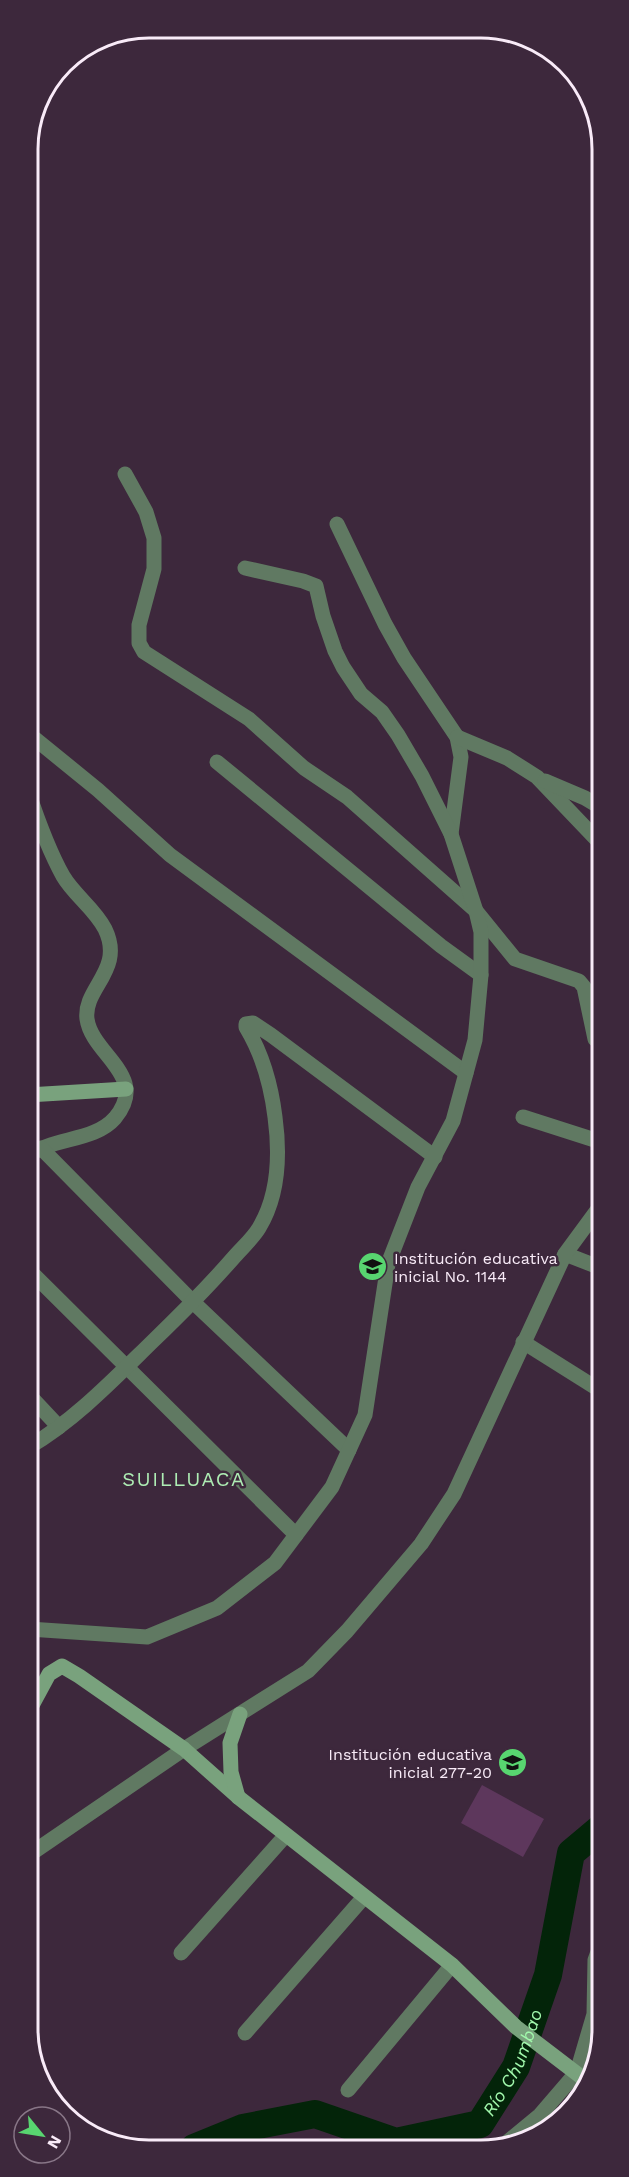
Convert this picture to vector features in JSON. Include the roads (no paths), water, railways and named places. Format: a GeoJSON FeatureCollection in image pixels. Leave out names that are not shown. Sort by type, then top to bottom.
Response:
{"type":"FeatureCollection","features":[{"type":"Feature","properties":{"kind":"street"},"geometry":{"type":"LineString","coordinates":[[125,474],[146,512],[154,538],[154,569],[139,625],[139,643],[144,651],[249,719],[304,768],[347,797],[476,911],[515,959],[579,981],[584,987],[592,1023]]}},
{"type":"Feature","properties":{"kind":"street"},"geometry":{"type":"LineString","coordinates":[[337,524],[404,658],[457,736],[461,757],[451,834]]}},
{"type":"Feature","properties":{"kind":"street"},"geometry":{"type":"LineString","coordinates":[[38,1630],[147,1637],[217,1608],[275,1563],[332,1487],[365,1415],[388,1264],[418,1187],[453,1121],[475,1041],[481,975],[481,932],[451,834],[398,735],[382,712],[362,694],[343,668],[328,634],[316,586],[245,568]]}},
{"type":"Feature","properties":{"kind":"street"},"geometry":{"type":"LineString","coordinates":[[457,736],[507,758],[537,777],[592,802]]}},
{"type":"Feature","properties":{"kind":"street"},"geometry":{"type":"LineString","coordinates":[[38,741],[98,790],[170,855],[466,1073]]}},
{"type":"Feature","properties":{"kind":"street"},"geometry":{"type":"LineString","coordinates":[[217,762],[441,946],[481,975]]}},
{"type":"Feature","properties":{"kind":"street"},"geometry":{"type":"LineString","coordinates":[[537,777],[592,834]]}},
{"type":"Feature","properties":{"kind":"street"},"geometry":{"type":"LineString","coordinates":[[38,820],[63,877],[105,928],[112,948],[105,973],[91,999],[86,1018],[96,1042],[116,1065],[126,1089],[123,1106],[113,1120],[99,1130],[38,1151]]}},
{"type":"Feature","properties":{"kind":"street"},"geometry":{"type":"LineString","coordinates":[[38,1441],[59,1427],[127,1366],[193,1302],[259,1228],[270,1201],[278,1168],[277,1131],[267,1072],[246,1024],[253,1023],[271,1035],[435,1158]]}},
{"type":"Feature","properties":{"kind":"street"},"geometry":{"type":"LineString","coordinates":[[38,1094],[126,1089]]}},
{"type":"Feature","properties":{"kind":"street"},"geometry":{"type":"LineString","coordinates":[[523,1117],[591,1139]]}},
{"type":"Feature","properties":{"kind":"street"},"geometry":{"type":"LineString","coordinates":[[38,1155],[349,1450]]}},
{"type":"Feature","properties":{"kind":"street"},"geometry":{"type":"LineString","coordinates":[[38,1850],[184,1749],[308,1671],[347,1631],[421,1544],[454,1494],[565,1254],[591,1218]]}},
{"type":"Feature","properties":{"kind":"street"},"geometry":{"type":"LineString","coordinates":[[565,1254],[591,1264]]}},
{"type":"Feature","properties":{"kind":"street"},"geometry":{"type":"LineString","coordinates":[[38,1279],[296,1534]]}},
{"type":"Feature","properties":{"kind":"street"},"geometry":{"type":"LineString","coordinates":[[523,1342],[591,1385]]}},
{"type":"Feature","properties":{"kind":"street"},"geometry":{"type":"LineString","coordinates":[[38,1405],[59,1427]]}},
{"type":"Feature","properties":{"kind":"street"},"geometry":{"type":"LineString","coordinates":[[38,1694],[49,1674],[62,1666],[184,1749],[238,1797],[452,1965],[516,2027],[576,2072]]}},
{"type":"Feature","properties":{"kind":"street"},"geometry":{"type":"LineString","coordinates":[[238,1797],[231,1772],[230,1743],[240,1713]]}},
{"type":"Feature","properties":{"kind":"street"},"geometry":{"type":"LineString","coordinates":[[181,1953],[286,1835]]}},
{"type":"Feature","properties":{"kind":"street"},"geometry":{"type":"LineString","coordinates":[[245,2033],[363,1897]]}},
{"type":"Feature","properties":{"kind":"street"},"geometry":{"type":"LineString","coordinates":[[348,2090],[452,1965]]}},
{"type":"Feature","properties":{"kind":"street"},"geometry":{"type":"LineString","coordinates":[[518,2133],[540,2115],[576,2072],[591,2024]]}},
{"type":"Feature","properties":{"kind":"waterway","name":"Río Chumbao"},"geometry":{"type":"LineString","coordinates":[[405,2140],[480,2124],[516,2067],[548,1975],[571,1853],[591,1836]]}},
{"type":"Feature","properties":{"kind":"waterway","name":"Río Chumbao"},"geometry":{"type":"LineString","coordinates":[[214,2140],[243,2128],[315,2114],[390,2140]]}},
{"type":"Feature","properties":{"kind":"place","name":"Institución educativa inicial No. 1144"},"geometry":{"type":"Point","coordinates":[373,1267]}},
{"type":"Feature","properties":{"kind":"place","name":"Institución educativa inicial 277-20"},"geometry":{"type":"Point","coordinates":[513,1763]}},
{"type":"Feature","properties":{"kind":"district","name":"SUILLUACA"},"geometry":{"type":"Point","coordinates":[184,1479]}}]}
